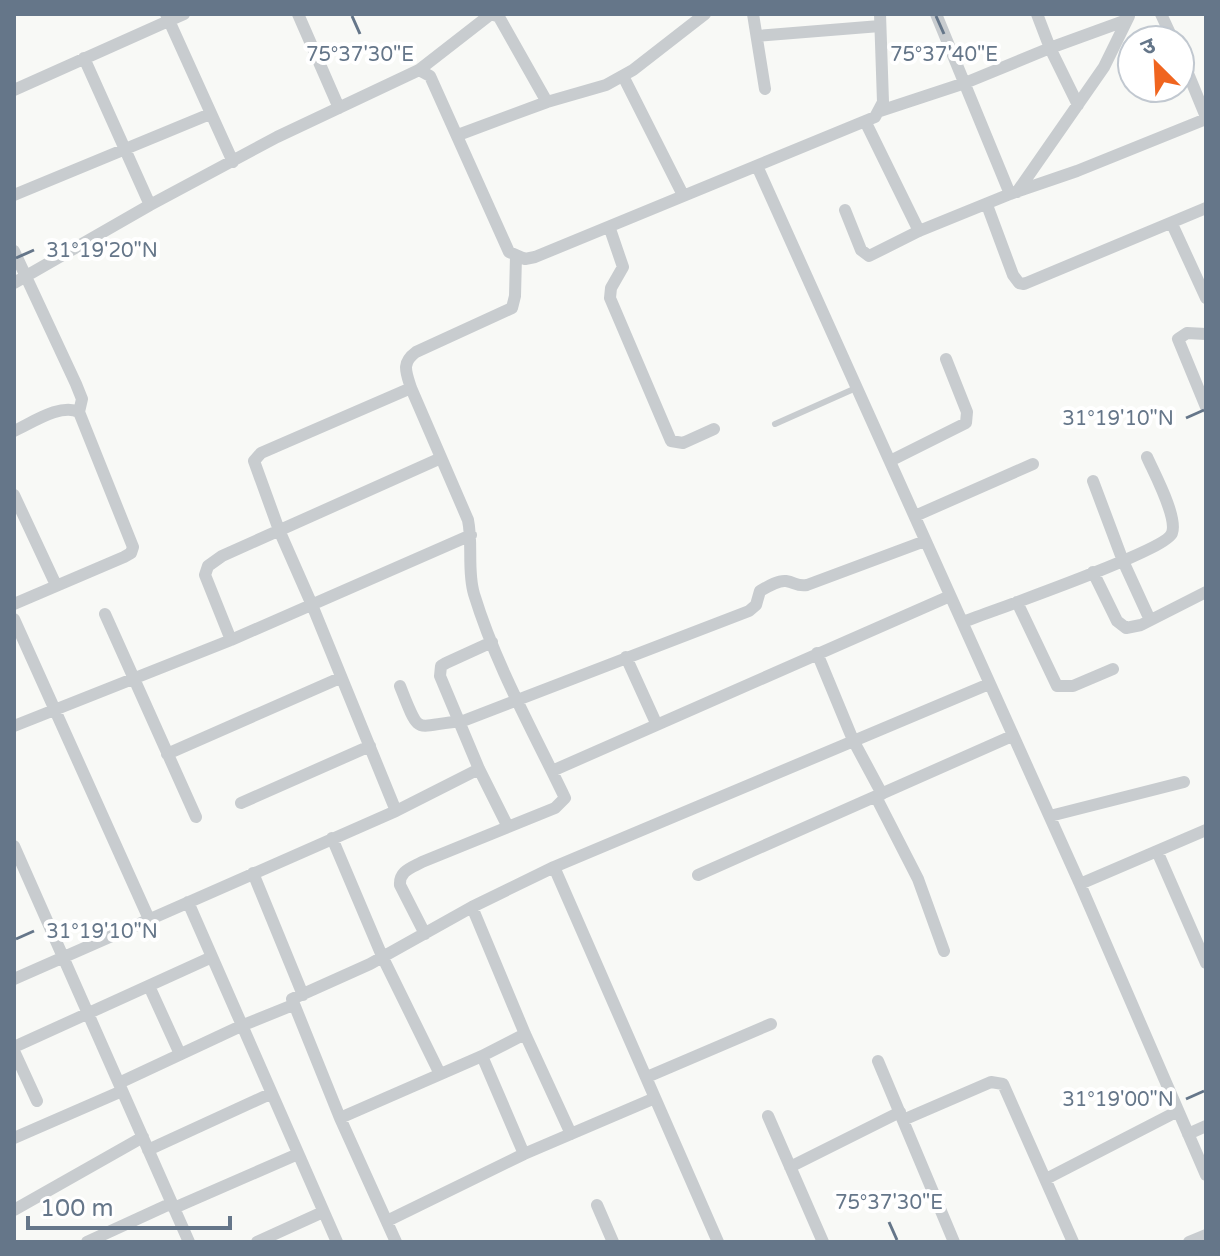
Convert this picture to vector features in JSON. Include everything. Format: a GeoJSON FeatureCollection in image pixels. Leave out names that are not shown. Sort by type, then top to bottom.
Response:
{"type":"FeatureCollection","features":[{"type":"Feature","properties":{"kind":"street"},"geometry":{"type":"LineString","coordinates":[[14,90],[168,17],[184,14]]}},
{"type":"Feature","properties":{"kind":"street"},"geometry":{"type":"LineString","coordinates":[[20,280],[150,205],[419,70],[488,14],[499,17],[547,102]]}},
{"type":"Feature","properties":{"kind":"street"},"geometry":{"type":"LineString","coordinates":[[458,135],[547,102],[589,91],[623,76],[705,14]]}},
{"type":"Feature","properties":{"kind":"street"},"geometry":{"type":"LineString","coordinates":[[753,14],[765,89]]}},
{"type":"Feature","properties":{"kind":"street"},"geometry":{"type":"LineString","coordinates":[[936,14],[1013,193]]}},
{"type":"Feature","properties":{"kind":"street"},"geometry":{"type":"LineString","coordinates":[[1037,14],[1078,105]]}},
{"type":"Feature","properties":{"kind":"street"},"geometry":{"type":"LineString","coordinates":[[300,15],[339,108]]}},
{"type":"Feature","properties":{"kind":"street"},"geometry":{"type":"LineString","coordinates":[[168,17],[233,162]]}},
{"type":"Feature","properties":{"kind":"street"},"geometry":{"type":"LineString","coordinates":[[1013,193],[1104,67],[1128,17]]}},
{"type":"Feature","properties":{"kind":"street"},"geometry":{"type":"LineString","coordinates":[[419,70],[430,76],[509,252],[525,259],[610,229],[683,195],[866,123],[880,111],[965,83],[1128,17]]}},
{"type":"Feature","properties":{"kind":"street"},"geometry":{"type":"LineString","coordinates":[[757,36],[880,20],[883,102],[880,111]]}},
{"type":"Feature","properties":{"kind":"street"},"geometry":{"type":"LineString","coordinates":[[84,58],[150,205]]}},
{"type":"Feature","properties":{"kind":"street"},"geometry":{"type":"LineString","coordinates":[[623,76],[683,195]]}},
{"type":"Feature","properties":{"kind":"street"},"geometry":{"type":"LineString","coordinates":[[845,210],[864,254],[869,256],[919,231],[1206,118],[1196,93]]}},
{"type":"Feature","properties":{"kind":"street"},"geometry":{"type":"LineString","coordinates":[[14,195],[210,114]]}},
{"type":"Feature","properties":{"kind":"street"},"geometry":{"type":"LineString","coordinates":[[866,123],[919,231]]}},
{"type":"Feature","properties":{"kind":"street"},"geometry":{"type":"LineString","coordinates":[[757,166],[1050,816],[1206,1175]]}},
{"type":"Feature","properties":{"kind":"street"},"geometry":{"type":"LineString","coordinates":[[987,205],[1013,275],[1019,283],[1030,282],[1206,208]]}},
{"type":"Feature","properties":{"kind":"street"},"geometry":{"type":"LineString","coordinates":[[1172,224],[1206,298]]}},
{"type":"Feature","properties":{"kind":"street"},"geometry":{"type":"LineString","coordinates":[[610,229],[623,267],[611,288],[610,298],[671,441],[683,443],[714,429]]}},
{"type":"Feature","properties":{"kind":"street"},"geometry":{"type":"LineString","coordinates":[[14,251],[20,280],[81,396],[79,412],[133,547],[131,553],[124,557],[14,604]]}},
{"type":"Feature","properties":{"kind":"street"},"geometry":{"type":"LineString","coordinates":[[425,934],[400,885],[402,873],[564,802],[492,642],[472,584],[471,535],[464,510],[411,388],[405,366],[408,358],[512,308],[516,256]]}},
{"type":"Feature","properties":{"kind":"street"},"geometry":{"type":"LineString","coordinates":[[1206,334],[1183,334],[1178,344],[1206,407]]}},
{"type":"Feature","properties":{"kind":"street"},"geometry":{"type":"LineString","coordinates":[[890,461],[966,423],[967,412],[946,359]]}},
{"type":"Feature","properties":{"kind":"street"},"geometry":{"type":"LineString","coordinates":[[396,811],[255,466],[256,456],[411,388]]}},
{"type":"Feature","properties":{"kind":"street"},"geometry":{"type":"LineString","coordinates":[[14,431],[61,410],[79,412]]}},
{"type":"Feature","properties":{"kind":"street"},"geometry":{"type":"LineString","coordinates":[[963,622],[1162,544],[1172,533],[1172,518],[1147,457]]}},
{"type":"Feature","properties":{"kind":"street"},"geometry":{"type":"LineString","coordinates":[[231,640],[209,587],[206,570],[222,556],[441,458]]}},
{"type":"Feature","properties":{"kind":"street"},"geometry":{"type":"LineString","coordinates":[[915,516],[1033,464]]}},
{"type":"Feature","properties":{"kind":"street"},"geometry":{"type":"LineString","coordinates":[[1093,481],[1123,561],[1150,620]]}},
{"type":"Feature","properties":{"kind":"street"},"geometry":{"type":"LineString","coordinates":[[14,495],[56,585]]}},
{"type":"Feature","properties":{"kind":"street"},"geometry":{"type":"LineString","coordinates":[[14,726],[231,640],[471,535]]}},
{"type":"Feature","properties":{"kind":"street"},"geometry":{"type":"LineString","coordinates":[[400,686],[417,723],[426,727],[458,722],[749,611],[756,605],[760,591],[778,582],[807,585],[925,541]]}},
{"type":"Feature","properties":{"kind":"street"},"geometry":{"type":"LineString","coordinates":[[1093,572],[1121,626],[1133,628],[1206,592]]}},
{"type":"Feature","properties":{"kind":"street"},"geometry":{"type":"LineString","coordinates":[[552,771],[950,596]]}},
{"type":"Feature","properties":{"kind":"street"},"geometry":{"type":"LineString","coordinates":[[1017,602],[1057,686],[1073,686],[1113,669]]}},
{"type":"Feature","properties":{"kind":"street"},"geometry":{"type":"LineString","coordinates":[[105,614],[196,817]]}},
{"type":"Feature","properties":{"kind":"street"},"geometry":{"type":"LineString","coordinates":[[14,619],[149,919]]}},
{"type":"Feature","properties":{"kind":"street"},"geometry":{"type":"LineString","coordinates":[[492,642],[441,666],[440,676],[479,769],[508,827]]}},
{"type":"Feature","properties":{"kind":"street"},"geometry":{"type":"LineString","coordinates":[[817,653],[853,740],[918,879],[944,951]]}},
{"type":"Feature","properties":{"kind":"street"},"geometry":{"type":"LineString","coordinates":[[626,657],[656,723]]}},
{"type":"Feature","properties":{"kind":"street"},"geometry":{"type":"LineString","coordinates":[[167,754],[340,678]]}},
{"type":"Feature","properties":{"kind":"street"},"geometry":{"type":"LineString","coordinates":[[396,1242],[340,1118],[292,999],[554,867],[989,684]]}},
{"type":"Feature","properties":{"kind":"street"},"geometry":{"type":"LineString","coordinates":[[698,875],[1012,736]]}},
{"type":"Feature","properties":{"kind":"street"},"geometry":{"type":"LineString","coordinates":[[241,803],[370,746]]}},
{"type":"Feature","properties":{"kind":"street"},"geometry":{"type":"LineString","coordinates":[[14,979],[396,811],[479,769]]}},
{"type":"Feature","properties":{"kind":"street"},"geometry":{"type":"LineString","coordinates":[[1050,816],[1184,782]]}},
{"type":"Feature","properties":{"kind":"street"},"geometry":{"type":"LineString","coordinates":[[1080,884],[1206,830]]}},
{"type":"Feature","properties":{"kind":"street"},"geometry":{"type":"LineString","coordinates":[[332,838],[382,956],[440,1074]]}},
{"type":"Feature","properties":{"kind":"street"},"geometry":{"type":"LineString","coordinates":[[14,846],[189,1242]]}},
{"type":"Feature","properties":{"kind":"street"},"geometry":{"type":"LineString","coordinates":[[1157,851],[1206,963]]}},
{"type":"Feature","properties":{"kind":"street"},"geometry":{"type":"LineString","coordinates":[[554,867],[718,1242]]}},
{"type":"Feature","properties":{"kind":"street"},"geometry":{"type":"LineString","coordinates":[[253,873],[303,995]]}},
{"type":"Feature","properties":{"kind":"street"},"geometry":{"type":"LineString","coordinates":[[188,902],[337,1242]]}},
{"type":"Feature","properties":{"kind":"street"},"geometry":{"type":"LineString","coordinates":[[472,907],[571,1134]]}},
{"type":"Feature","properties":{"kind":"street"},"geometry":{"type":"LineString","coordinates":[[37,1101],[14,1049],[212,957]]}},
{"type":"Feature","properties":{"kind":"street"},"geometry":{"type":"LineString","coordinates":[[149,986],[180,1054]]}},
{"type":"Feature","properties":{"kind":"street"},"geometry":{"type":"LineString","coordinates":[[14,1138],[180,1054],[293,1005]]}},
{"type":"Feature","properties":{"kind":"street"},"geometry":{"type":"LineString","coordinates":[[647,1077],[771,1024]]}},
{"type":"Feature","properties":{"kind":"street"},"geometry":{"type":"LineString","coordinates":[[340,1118],[525,1034]]}},
{"type":"Feature","properties":{"kind":"street"},"geometry":{"type":"LineString","coordinates":[[482,1056],[524,1154]]}},
{"type":"Feature","properties":{"kind":"street"},"geometry":{"type":"LineString","coordinates":[[878,1061],[954,1242]]}},
{"type":"Feature","properties":{"kind":"street"},"geometry":{"type":"LineString","coordinates":[[790,1167],[902,1116],[998,1082],[1008,1092],[1073,1242]]}},
{"type":"Feature","properties":{"kind":"street"},"geometry":{"type":"LineString","coordinates":[[148,1150],[270,1094]]}},
{"type":"Feature","properties":{"kind":"street"},"geometry":{"type":"LineString","coordinates":[[387,1221],[524,1154],[655,1098]]}},
{"type":"Feature","properties":{"kind":"street"},"geometry":{"type":"LineString","coordinates":[[1046,1179],[1178,1111]]}},
{"type":"Feature","properties":{"kind":"street"},"geometry":{"type":"LineString","coordinates":[[768,1116],[823,1242]]}},
{"type":"Feature","properties":{"kind":"street"},"geometry":{"type":"LineString","coordinates":[[1188,1134],[1206,1126]]}},
{"type":"Feature","properties":{"kind":"street"},"geometry":{"type":"LineString","coordinates":[[14,1210],[143,1137]]}},
{"type":"Feature","properties":{"kind":"street"},"geometry":{"type":"LineString","coordinates":[[87,1242],[298,1154]]}},
{"type":"Feature","properties":{"kind":"street"},"geometry":{"type":"LineString","coordinates":[[597,1205],[613,1242]]}},
{"type":"Feature","properties":{"kind":"street"},"geometry":{"type":"LineString","coordinates":[[257,1242],[323,1212]]}},
{"type":"Feature","properties":{"kind":"street"},"geometry":{"type":"LineString","coordinates":[[1189,1242],[1206,1235]]}},
{"type":"Feature","properties":{"kind":"lane"},"geometry":{"type":"LineString","coordinates":[[775,424],[858,387]]}}]}
